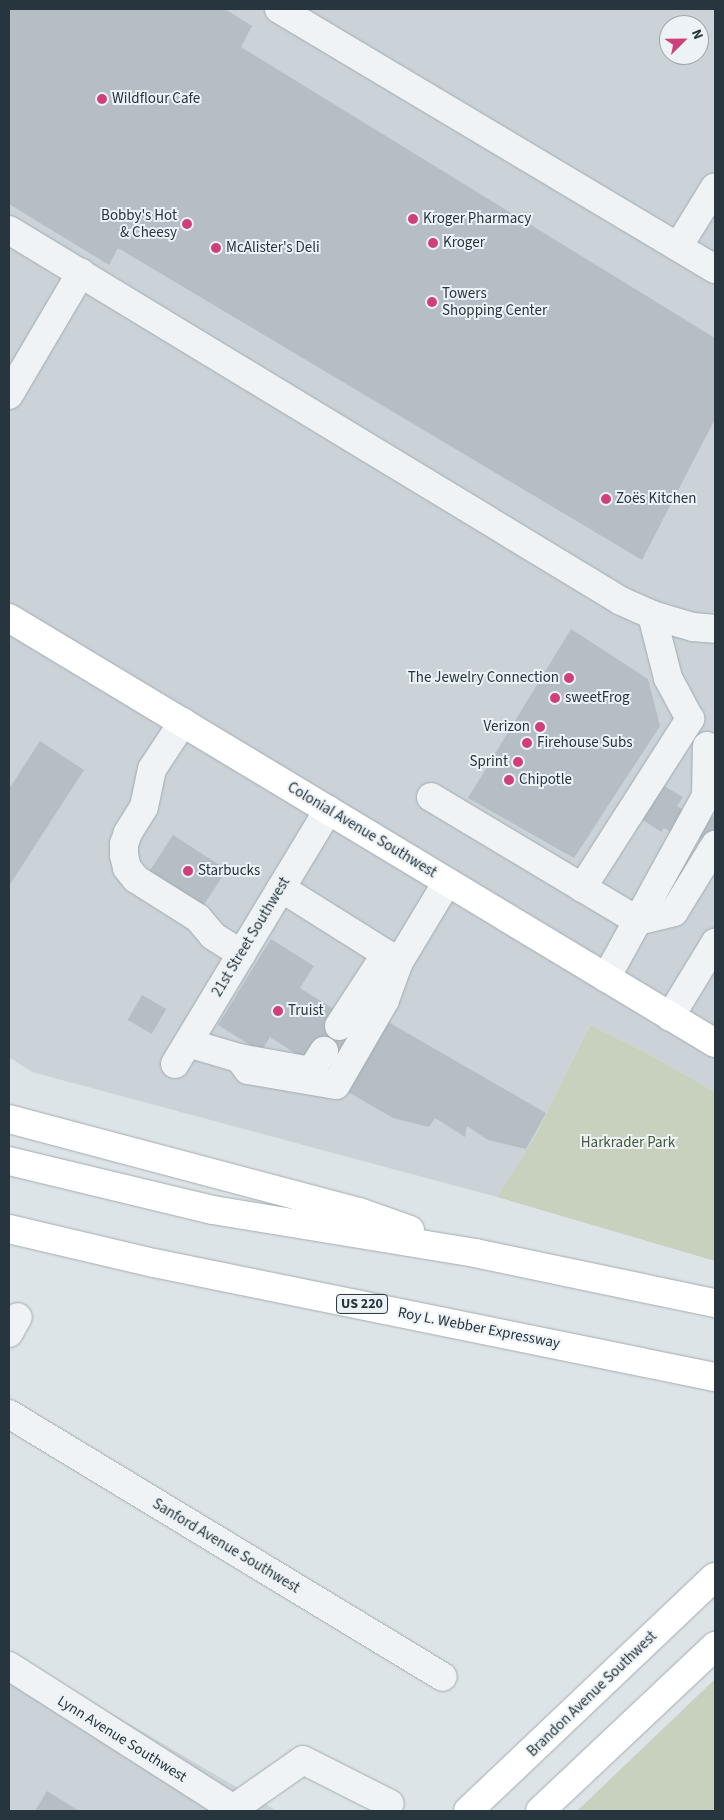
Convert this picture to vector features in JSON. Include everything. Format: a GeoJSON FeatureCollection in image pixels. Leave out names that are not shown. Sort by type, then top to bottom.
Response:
{"type":"FeatureCollection","features":[{"type":"Feature","properties":{"kind":"main road","name":"Colonial Avenue Southwest"},"geometry":{"type":"LineString","coordinates":[[9,618],[715,1043]]}},
{"type":"Feature","properties":{"kind":"main road"},"geometry":{"type":"LineString","coordinates":[[9,1119],[360,1212],[475,1253]]}},
{"type":"Feature","properties":{"kind":"main road"},"geometry":{"type":"LineString","coordinates":[[9,1161],[213,1210],[475,1253],[715,1303]]}},
{"type":"Feature","properties":{"kind":"main road","name":"Roy L. Webber Expressway"},"geometry":{"type":"LineString","coordinates":[[9,1229],[154,1263],[715,1377]]}},
{"type":"Feature","properties":{"kind":"main road","name":"Brandon Avenue Southwest"},"geometry":{"type":"LineString","coordinates":[[468,1811],[715,1577]]}},
{"type":"Feature","properties":{"kind":"main road"},"geometry":{"type":"LineString","coordinates":[[540,1811],[715,1646]]}},
{"type":"Feature","properties":{"kind":"street"},"geometry":{"type":"LineString","coordinates":[[279,9],[715,269]]}},
{"type":"Feature","properties":{"kind":"street"},"geometry":{"type":"LineString","coordinates":[[678,247],[715,187]]}},
{"type":"Feature","properties":{"kind":"street"},"geometry":{"type":"LineString","coordinates":[[9,230],[621,601],[652,615],[694,627],[715,629]]}},
{"type":"Feature","properties":{"kind":"street"},"geometry":{"type":"LineString","coordinates":[[9,395],[81,273]]}},
{"type":"Feature","properties":{"kind":"street"},"geometry":{"type":"LineString","coordinates":[[606,978],[638,917],[692,791],[703,740],[668,678],[652,615]]}},
{"type":"Feature","properties":{"kind":"street"},"geometry":{"type":"LineString","coordinates":[[183,722],[152,769],[144,807],[128,833],[124,844],[127,868],[136,879],[198,918],[213,936],[242,954]]}},
{"type":"Feature","properties":{"kind":"street"},"geometry":{"type":"LineString","coordinates":[[582,888],[703,740]]}},
{"type":"Feature","properties":{"kind":"street"},"geometry":{"type":"LineString","coordinates":[[431,797],[582,888],[638,917],[674,912],[715,845]]}},
{"type":"Feature","properties":{"kind":"street"},"geometry":{"type":"LineString","coordinates":[[638,917],[714,816],[715,809]]}},
{"type":"Feature","properties":{"kind":"street","name":"21st Street Southwest"},"geometry":{"type":"LineString","coordinates":[[239,1058],[181,1054],[328,810]]}},
{"type":"Feature","properties":{"kind":"street"},"geometry":{"type":"LineString","coordinates":[[338,1026],[393,958],[447,882]]}},
{"type":"Feature","properties":{"kind":"street"},"geometry":{"type":"LineString","coordinates":[[281,888],[393,958]]}},
{"type":"Feature","properties":{"kind":"street"},"geometry":{"type":"LineString","coordinates":[[670,1017],[715,942]]}},
{"type":"Feature","properties":{"kind":"street"},"geometry":{"type":"LineString","coordinates":[[239,1058],[248,1070],[336,1085],[385,1000],[393,958]]}},
{"type":"Feature","properties":{"kind":"street"},"geometry":{"type":"LineString","coordinates":[[239,1058],[311,1071],[324,1051]]}},
{"type":"Feature","properties":{"kind":"street","name":"Sanford Avenue Southwest"},"geometry":{"type":"LineString","coordinates":[[9,1414],[443,1677]]}},
{"type":"Feature","properties":{"kind":"street","name":"Lynn Avenue Southwest"},"geometry":{"type":"LineString","coordinates":[[9,1666],[235,1810]]}},
{"type":"Feature","properties":{"kind":"street"},"geometry":{"type":"LineString","coordinates":[[235,1810],[303,1760],[390,1804]]}},
{"type":"Feature","properties":{"kind":"shaded area"},"geometry":{"type":"Polygon","coordinates":[[[9,9],[715,9],[715,1092],[647,1053],[590,1025],[533,1140],[497,1197],[32,1072],[9,1057],[9,9]]]}},
{"type":"Feature","properties":{"kind":"shaded area"},"geometry":{"type":"Polygon","coordinates":[[[9,1653],[277,1811],[9,1811],[9,1653]]]}},
{"type":"Feature","properties":{"kind":"green space","name":"Harkrader Park"},"geometry":{"type":"Polygon","coordinates":[[[590,1025],[647,1053],[715,1092],[715,1261],[497,1197],[533,1140],[590,1025]]]}},
{"type":"Feature","properties":{"kind":"green space"},"geometry":{"type":"Polygon","coordinates":[[[715,1679],[715,1811],[577,1811],[578,1810],[715,1679]]]}},
{"type":"Feature","properties":{"kind":"building","name":"Towers Shopping Center"},"geometry":{"type":"Polygon","coordinates":[[[9,9],[225,9],[252,26],[241,47],[715,338],[715,419],[642,560],[118,248],[109,265],[9,204],[9,9]]]}},
{"type":"Feature","properties":{"kind":"building"},"geometry":{"type":"Polygon","coordinates":[[[571,629],[648,679],[660,726],[574,858],[468,798],[571,629]]]}},
{"type":"Feature","properties":{"kind":"building"},"geometry":{"type":"Polygon","coordinates":[[[40,741],[84,770],[9,886],[9,789],[40,741]]]}},
{"type":"Feature","properties":{"kind":"building"},"geometry":{"type":"Polygon","coordinates":[[[661,784],[683,797],[677,806],[689,813],[715,817],[715,841],[675,834],[664,828],[661,832],[640,818],[661,784]]]}},
{"type":"Feature","properties":{"kind":"building"},"geometry":{"type":"Polygon","coordinates":[[[173,835],[227,870],[202,908],[148,873],[173,835]]]}},
{"type":"Feature","properties":{"kind":"building"},"geometry":{"type":"Polygon","coordinates":[[[271,939],[314,966],[300,988],[340,1013],[357,1038],[342,1063],[313,1044],[304,1059],[270,1037],[261,1052],[218,1025],[271,939]]]}},
{"type":"Feature","properties":{"kind":"building"},"geometry":{"type":"Polygon","coordinates":[[[142,995],[166,1009],[152,1034],[128,1020],[142,995]]]}},
{"type":"Feature","properties":{"kind":"building"},"geometry":{"type":"Polygon","coordinates":[[[383,1019],[546,1113],[526,1149],[488,1140],[467,1126],[465,1137],[435,1118],[429,1127],[393,1118],[343,1089],[383,1019]]]}},
{"type":"Feature","properties":{"kind":"building"},"geometry":{"type":"Polygon","coordinates":[[[47,1791],[79,1811],[35,1811],[47,1791]]]}},
{"type":"Feature","properties":{"kind":"place","name":"Wildflour Cafe"},"geometry":{"type":"Point","coordinates":[102,99]}},
{"type":"Feature","properties":{"kind":"place","name":"Kroger Pharmacy"},"geometry":{"type":"Point","coordinates":[413,219]}},
{"type":"Feature","properties":{"kind":"place","name":"Bobby's Hot & Cheesy"},"geometry":{"type":"Point","coordinates":[187,224]}},
{"type":"Feature","properties":{"kind":"place","name":"Kroger"},"geometry":{"type":"Point","coordinates":[433,243]}},
{"type":"Feature","properties":{"kind":"place","name":"McAlister's Deli"},"geometry":{"type":"Point","coordinates":[216,248]}},
{"type":"Feature","properties":{"kind":"place","name":"Towers Shopping Center"},"geometry":{"type":"Point","coordinates":[432,302]}},
{"type":"Feature","properties":{"kind":"place","name":"Zoës Kitchen"},"geometry":{"type":"Point","coordinates":[606,499]}},
{"type":"Feature","properties":{"kind":"place","name":"The Jewelry Connection"},"geometry":{"type":"Point","coordinates":[569,678]}},
{"type":"Feature","properties":{"kind":"place","name":"sweetFrog"},"geometry":{"type":"Point","coordinates":[555,698]}},
{"type":"Feature","properties":{"kind":"place","name":"Verizon"},"geometry":{"type":"Point","coordinates":[540,727]}},
{"type":"Feature","properties":{"kind":"place","name":"Firehouse Subs"},"geometry":{"type":"Point","coordinates":[527,743]}},
{"type":"Feature","properties":{"kind":"place","name":"Sprint"},"geometry":{"type":"Point","coordinates":[518,762]}},
{"type":"Feature","properties":{"kind":"place","name":"Chipotle"},"geometry":{"type":"Point","coordinates":[509,780]}},
{"type":"Feature","properties":{"kind":"place","name":"Starbucks"},"geometry":{"type":"Point","coordinates":[188,871]}},
{"type":"Feature","properties":{"kind":"place","name":"Truist"},"geometry":{"type":"Point","coordinates":[278,1011]}}]}
